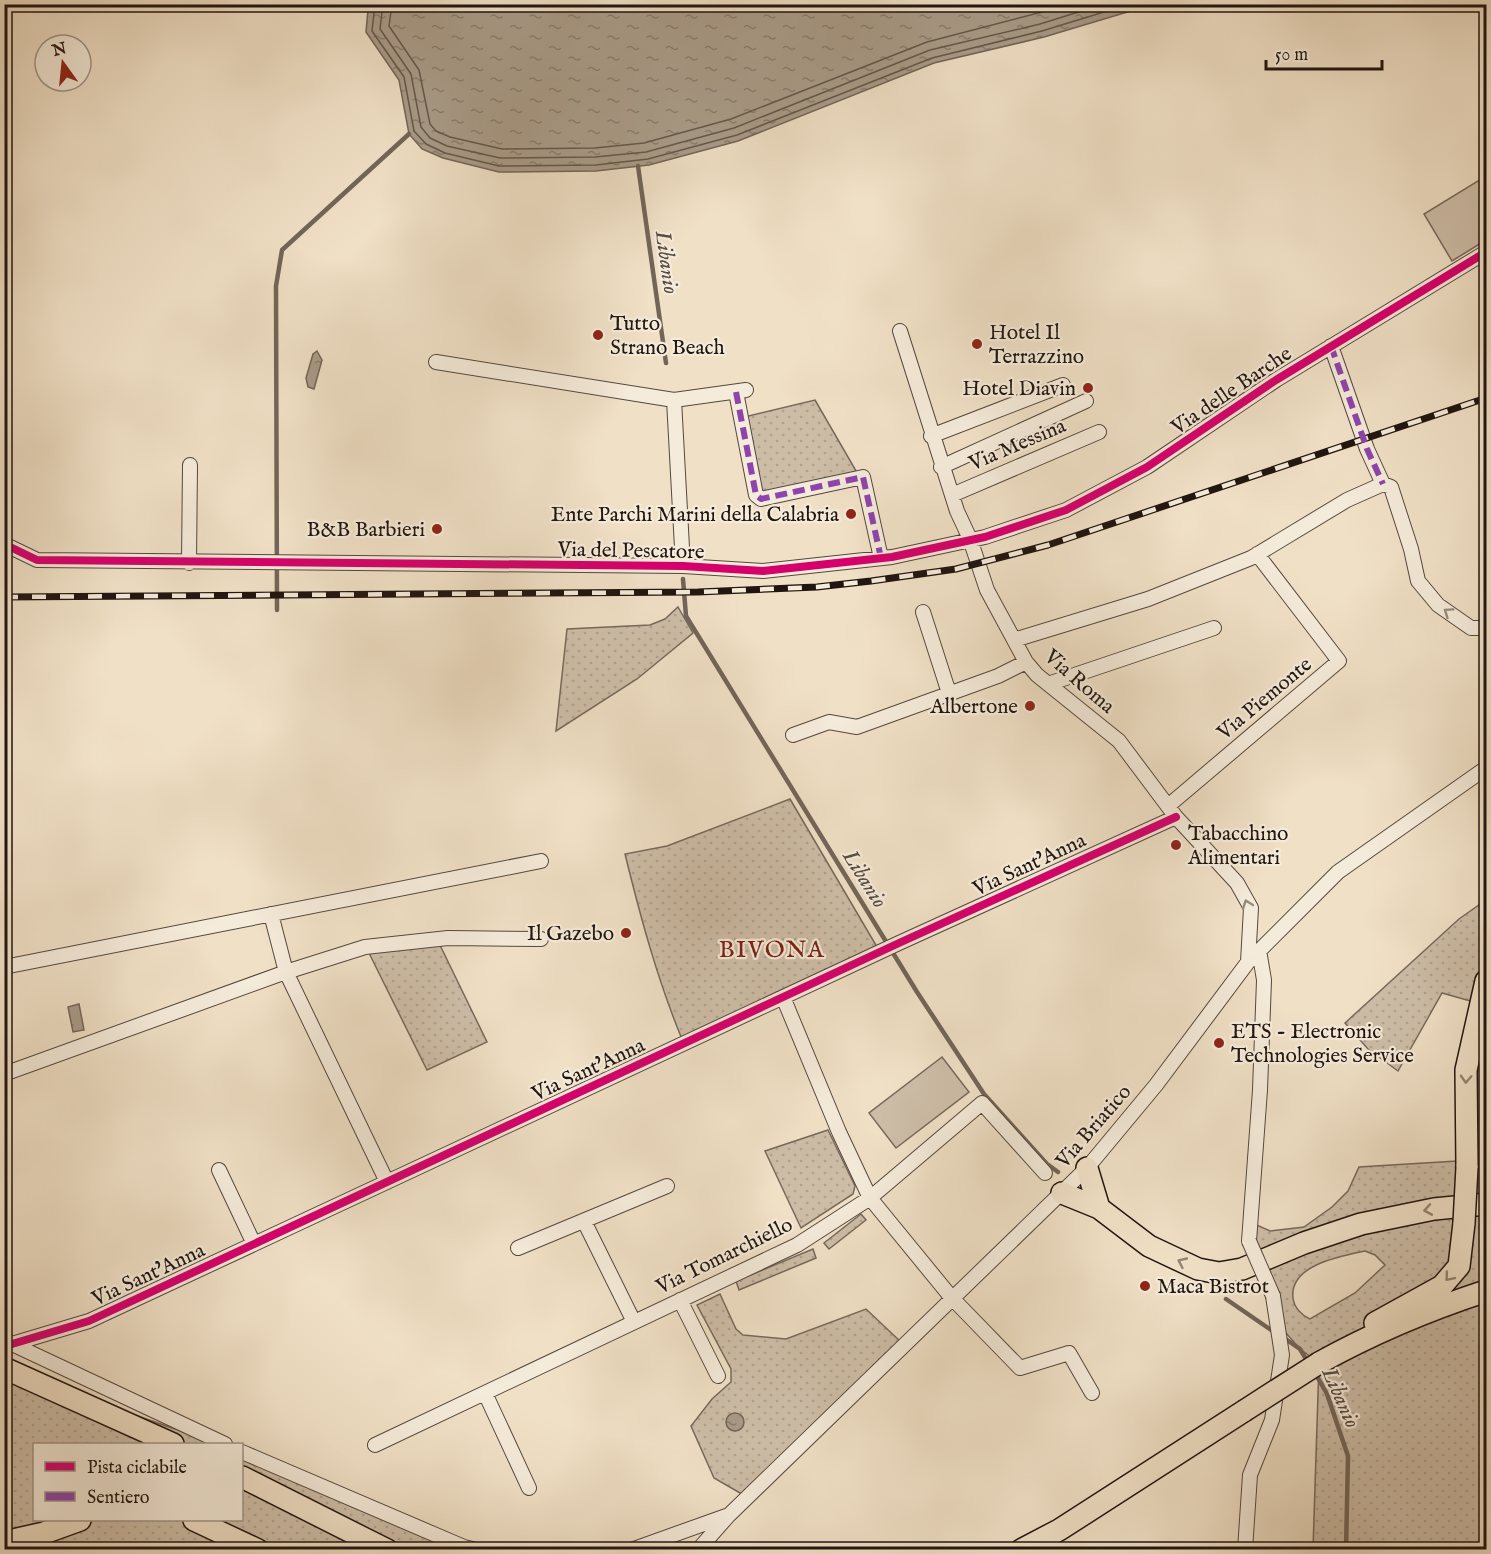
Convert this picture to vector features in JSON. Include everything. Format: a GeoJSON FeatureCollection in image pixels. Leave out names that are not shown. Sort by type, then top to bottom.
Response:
{"type":"FeatureCollection","features":[{"type":"Feature","properties":{"kind":"main road"},"geometry":{"type":"LineString","coordinates":[[1364,1338],[1378,1319],[1442,1286],[1458,1266],[1464,1223],[1467,1167],[1466,1070],[1486,981]]}},
{"type":"Feature","properties":{"kind":"main road"},"geometry":{"type":"LineString","coordinates":[[1086,1168],[1099,1208]]}},
{"type":"Feature","properties":{"kind":"main road"},"geometry":{"type":"LineString","coordinates":[[1062,1193],[1099,1208],[1149,1246],[1198,1269],[1219,1273],[1242,1269],[1304,1243],[1361,1224],[1434,1209],[1486,1204]]}},
{"type":"Feature","properties":{"kind":"main road"},"geometry":{"type":"LineString","coordinates":[[1021,1550],[1059,1530],[1319,1363],[1364,1338],[1486,1291]]}},
{"type":"Feature","properties":{"kind":"main road"},"geometry":{"type":"LineString","coordinates":[[4,1368],[164,1440]]}},
{"type":"Feature","properties":{"kind":"main road"},"geometry":{"type":"LineString","coordinates":[[4,1381],[27,1378]]}},
{"type":"Feature","properties":{"kind":"main road"},"geometry":{"type":"LineString","coordinates":[[243,1478],[387,1550]]}},
{"type":"Feature","properties":{"kind":"main road"},"geometry":{"type":"LineString","coordinates":[[4,1542],[44,1533],[77,1521]]}},
{"type":"Feature","properties":{"kind":"main road"},"geometry":{"type":"LineString","coordinates":[[196,1521],[258,1550]]}},
{"type":"Feature","properties":{"kind":"street","name":"Via delle Barche"},"geometry":{"type":"LineString","coordinates":[[970,539],[985,537],[1066,510],[1147,467],[1331,346],[1486,252]]}},
{"type":"Feature","properties":{"kind":"street","name":"Via Roma"},"geometry":{"type":"LineString","coordinates":[[900,331],[941,467],[970,539],[987,590],[1026,662],[1048,684],[1119,741],[1172,812],[1238,883],[1251,908],[1248,962]]}},
{"type":"Feature","properties":{"kind":"street"},"geometry":{"type":"LineString","coordinates":[[1331,346],[1367,449],[1383,484]]}},
{"type":"Feature","properties":{"kind":"street"},"geometry":{"type":"LineString","coordinates":[[436,362],[674,400],[741,391],[756,495],[761,499],[863,477],[881,558]]}},
{"type":"Feature","properties":{"kind":"street"},"geometry":{"type":"LineString","coordinates":[[931,436],[1063,385]]}},
{"type":"Feature","properties":{"kind":"street"},"geometry":{"type":"LineString","coordinates":[[674,400],[683,566]]}},
{"type":"Feature","properties":{"kind":"street"},"geometry":{"type":"LineString","coordinates":[[941,467],[1086,401]]}},
{"type":"Feature","properties":{"kind":"street","name":"Via Messina"},"geometry":{"type":"LineString","coordinates":[[952,495],[1099,432]]}},
{"type":"Feature","properties":{"kind":"street"},"geometry":{"type":"LineString","coordinates":[[189,562],[190,465]]}},
{"type":"Feature","properties":{"kind":"street"},"geometry":{"type":"LineString","coordinates":[[1014,640],[1148,599],[1257,554],[1347,500],[1383,484],[1391,487],[1411,549],[1418,581],[1438,605],[1471,628],[1486,628]]}},
{"type":"Feature","properties":{"kind":"street","name":"Via del Pescatore"},"geometry":{"type":"LineString","coordinates":[[4,544],[37,560],[267,564],[683,566],[763,571],[881,558],[970,539]]}},
{"type":"Feature","properties":{"kind":"street","name":"Via Piemonte"},"geometry":{"type":"LineString","coordinates":[[1172,812],[1339,661],[1257,554]]}},
{"type":"Feature","properties":{"kind":"street"},"geometry":{"type":"LineString","coordinates":[[923,612],[949,693]]}},
{"type":"Feature","properties":{"kind":"street"},"geometry":{"type":"LineString","coordinates":[[1048,684],[1215,628]]}},
{"type":"Feature","properties":{"kind":"street"},"geometry":{"type":"LineString","coordinates":[[793,735],[829,722],[857,726],[998,676],[1026,662]]}},
{"type":"Feature","properties":{"kind":"street","name":"Via Briatico"},"geometry":{"type":"LineString","coordinates":[[698,1550],[728,1516],[1086,1168],[1156,1084],[1259,950],[1338,872],[1486,768]]}},
{"type":"Feature","properties":{"kind":"street","name":"Via Sant'Anna"},"geometry":{"type":"LineString","coordinates":[[8,1342],[89,1321],[899,944],[1172,812]]}},
{"type":"Feature","properties":{"kind":"street"},"geometry":{"type":"LineString","coordinates":[[4,967],[541,861]]}},
{"type":"Feature","properties":{"kind":"street"},"geometry":{"type":"LineString","coordinates":[[271,914],[286,972],[387,1182]]}},
{"type":"Feature","properties":{"kind":"street"},"geometry":{"type":"LineString","coordinates":[[4,1074],[286,972],[366,947],[448,938],[541,939]]}},
{"type":"Feature","properties":{"kind":"street"},"geometry":{"type":"LineString","coordinates":[[1245,1550],[1250,1475],[1272,1420],[1281,1348],[1273,1296],[1249,1241],[1260,1089],[1264,980],[1259,950]]}},
{"type":"Feature","properties":{"kind":"street"},"geometry":{"type":"LineString","coordinates":[[783,997],[839,1132],[870,1198],[951,1297],[1020,1368],[1069,1353],[1092,1393]]}},
{"type":"Feature","properties":{"kind":"street","name":"Via Tomarchiello"},"geometry":{"type":"LineString","coordinates":[[375,1445],[797,1245],[870,1198],[982,1103],[1045,1173]]}},
{"type":"Feature","properties":{"kind":"street"},"geometry":{"type":"LineString","coordinates":[[219,1170],[254,1244]]}},
{"type":"Feature","properties":{"kind":"street"},"geometry":{"type":"LineString","coordinates":[[518,1248],[667,1186]]}},
{"type":"Feature","properties":{"kind":"street"},"geometry":{"type":"LineString","coordinates":[[584,1221],[634,1322]]}},
{"type":"Feature","properties":{"kind":"street"},"geometry":{"type":"LineString","coordinates":[[680,1300],[718,1376]]}},
{"type":"Feature","properties":{"kind":"street"},"geometry":{"type":"LineString","coordinates":[[8,1342],[223,1443]]}},
{"type":"Feature","properties":{"kind":"street"},"geometry":{"type":"LineString","coordinates":[[485,1393],[529,1488]]}},
{"type":"Feature","properties":{"kind":"street"},"geometry":{"type":"LineString","coordinates":[[243,1452],[464,1547],[477,1550]]}},
{"type":"Feature","properties":{"kind":"street"},"geometry":{"type":"LineString","coordinates":[[631,1550],[728,1516]]}},
{"type":"Feature","properties":{"kind":"shaded area"},"geometry":{"type":"Polygon","coordinates":[[[1486,176],[1486,240],[1452,261],[1424,214],[1486,176]]]}},
{"type":"Feature","properties":{"kind":"shaded area"},"geometry":{"type":"Polygon","coordinates":[[[815,400],[859,476],[761,499],[740,418],[815,400]]]}},
{"type":"Feature","properties":{"kind":"shaded area"},"geometry":{"type":"Polygon","coordinates":[[[678,607],[693,633],[637,679],[556,731],[567,629],[650,625],[665,619],[678,607]]]}},
{"type":"Feature","properties":{"kind":"shaded area"},"geometry":{"type":"Polygon","coordinates":[[[790,799],[880,952],[684,1044],[651,950],[625,854],[667,846],[790,799]]]}},
{"type":"Feature","properties":{"kind":"shaded area"},"geometry":{"type":"Polygon","coordinates":[[[1486,900],[1486,1549],[1313,1549],[1319,1363],[1300,1349],[1277,1323],[1250,1222],[1270,1231],[1304,1227],[1332,1207],[1348,1191],[1359,1167],[1457,1161],[1474,1002],[1442,993],[1398,1071],[1368,1049],[1345,1023],[1459,919],[1486,900]],[[1365,1251],[1355,1253],[1331,1259],[1308,1270],[1299,1277],[1294,1287],[1293,1298],[1296,1308],[1310,1319],[1355,1293],[1385,1265],[1375,1255],[1365,1251]]]}},
{"type":"Feature","properties":{"kind":"shaded area"},"geometry":{"type":"Polygon","coordinates":[[[437,939],[487,1042],[427,1070],[366,947],[437,939]]]}},
{"type":"Feature","properties":{"kind":"shaded area"},"geometry":{"type":"Polygon","coordinates":[[[942,1057],[969,1092],[896,1148],[869,1113],[942,1057]]]}},
{"type":"Feature","properties":{"kind":"shaded area"},"geometry":{"type":"Polygon","coordinates":[[[828,1130],[855,1186],[853,1194],[801,1228],[765,1151],[828,1130]]]}},
{"type":"Feature","properties":{"kind":"shaded area"},"geometry":{"type":"Polygon","coordinates":[[[861,1214],[866,1220],[829,1249],[824,1243],[861,1214]]]}},
{"type":"Feature","properties":{"kind":"shaded area"},"geometry":{"type":"Polygon","coordinates":[[[813,1249],[816,1258],[739,1290],[736,1281],[813,1249]]]}},
{"type":"Feature","properties":{"kind":"shaded area"},"geometry":{"type":"Polygon","coordinates":[[[720,1294],[736,1329],[743,1335],[786,1339],[866,1309],[903,1344],[747,1497],[714,1478],[691,1426],[712,1399],[731,1382],[731,1369],[697,1305],[720,1294]]]}},
{"type":"Feature","properties":{"kind":"shaded area"},"geometry":{"type":"Polygon","coordinates":[[[27,1378],[216,1443],[33,1443],[33,1521],[243,1521],[243,1452],[477,1549],[5,1549],[4,1381],[27,1378]]]}},
{"type":"Feature","properties":{"kind":"water"},"geometry":{"type":"Polygon","coordinates":[[[371,4],[1151,5],[1044,37],[934,63],[738,141],[649,165],[596,171],[499,172],[443,158],[422,149],[409,134],[399,80],[366,32],[368,9],[371,4]]]}},
{"type":"Feature","properties":{"kind":"water"},"geometry":{"type":"Polygon","coordinates":[[[317,351],[322,360],[314,389],[308,387],[306,378],[313,354],[317,351]]]}},
{"type":"Feature","properties":{"kind":"water"},"geometry":{"type":"Polygon","coordinates":[[[79,1004],[84,1030],[73,1032],[68,1007],[79,1004]]]}},
{"type":"Feature","properties":{"kind":"water"},"geometry":{"type":"Polygon","coordinates":[[[731,1413],[739,1413],[744,1418],[742,1429],[731,1431],[726,1426],[726,1418],[731,1413]]]}},
{"type":"Feature","properties":{"kind":"waterway"},"geometry":{"type":"LineString","coordinates":[[277,610],[276,286],[282,250],[409,134]]}},
{"type":"Feature","properties":{"kind":"waterway","name":"Libanio"},"geometry":{"type":"LineString","coordinates":[[638,166],[666,363]]}},
{"type":"Feature","properties":{"kind":"waterway","name":"Libanio"},"geometry":{"type":"LineString","coordinates":[[683,579],[686,616],[917,992],[984,1094],[1047,1164],[1058,1172]]}},
{"type":"Feature","properties":{"kind":"waterway","name":"Libanio"},"geometry":{"type":"LineString","coordinates":[[1226,1299],[1274,1332]]}},
{"type":"Feature","properties":{"kind":"waterway","name":"Libanio"},"geometry":{"type":"LineString","coordinates":[[1284,1338],[1300,1349],[1309,1364]]}},
{"type":"Feature","properties":{"kind":"waterway","name":"Libanio"},"geometry":{"type":"LineString","coordinates":[[1315,1373],[1327,1394],[1348,1456],[1346,1550]]}},
{"type":"Feature","properties":{"kind":"railway"},"geometry":{"type":"LineString","coordinates":[[4,597],[698,592],[817,587],[871,581],[956,569],[1048,545],[1486,398]]}},
{"type":"Feature","properties":{"kind":"marked path"},"geometry":{"type":"LineString","coordinates":[[1331,346],[1367,449],[1383,484]]}},
{"type":"Feature","properties":{"kind":"marked path"},"geometry":{"type":"LineString","coordinates":[[736,392],[756,495],[761,499],[863,477],[881,558]]}},
{"type":"Feature","properties":{"kind":"cycle path"},"geometry":{"type":"LineString","coordinates":[[4,544],[37,560],[683,566],[763,571],[892,557],[985,537],[1066,510],[1147,467],[1276,380],[1486,252]]}},
{"type":"Feature","properties":{"kind":"cycle path"},"geometry":{"type":"LineString","coordinates":[[12,1344],[89,1321],[899,943],[1176,817]]}},
{"type":"Feature","properties":{"kind":"place","name":"Tutto Strano Beach"},"geometry":{"type":"Point","coordinates":[598,335]}},
{"type":"Feature","properties":{"kind":"place","name":"Hotel Il Terrazzino"},"geometry":{"type":"Point","coordinates":[977,344]}},
{"type":"Feature","properties":{"kind":"place","name":"Hotel Diavin"},"geometry":{"type":"Point","coordinates":[1088,388]}},
{"type":"Feature","properties":{"kind":"place","name":"Ente Parchi Marini della Calabria"},"geometry":{"type":"Point","coordinates":[851,514]}},
{"type":"Feature","properties":{"kind":"place","name":"B&B Barbieri"},"geometry":{"type":"Point","coordinates":[437,529]}},
{"type":"Feature","properties":{"kind":"place","name":"Albertone"},"geometry":{"type":"Point","coordinates":[1030,706]}},
{"type":"Feature","properties":{"kind":"place","name":"Tabacchino Alimentari"},"geometry":{"type":"Point","coordinates":[1176,845]}},
{"type":"Feature","properties":{"kind":"place","name":"Il Gazebo"},"geometry":{"type":"Point","coordinates":[626,933]}},
{"type":"Feature","properties":{"kind":"place","name":"ETS - Electronic Technologies Service"},"geometry":{"type":"Point","coordinates":[1219,1043]}},
{"type":"Feature","properties":{"kind":"place","name":"Maca Bistrot"},"geometry":{"type":"Point","coordinates":[1145,1286]}},
{"type":"Feature","properties":{"kind":"district","name":"BIVONA"},"geometry":{"type":"Point","coordinates":[772,949]}}]}
